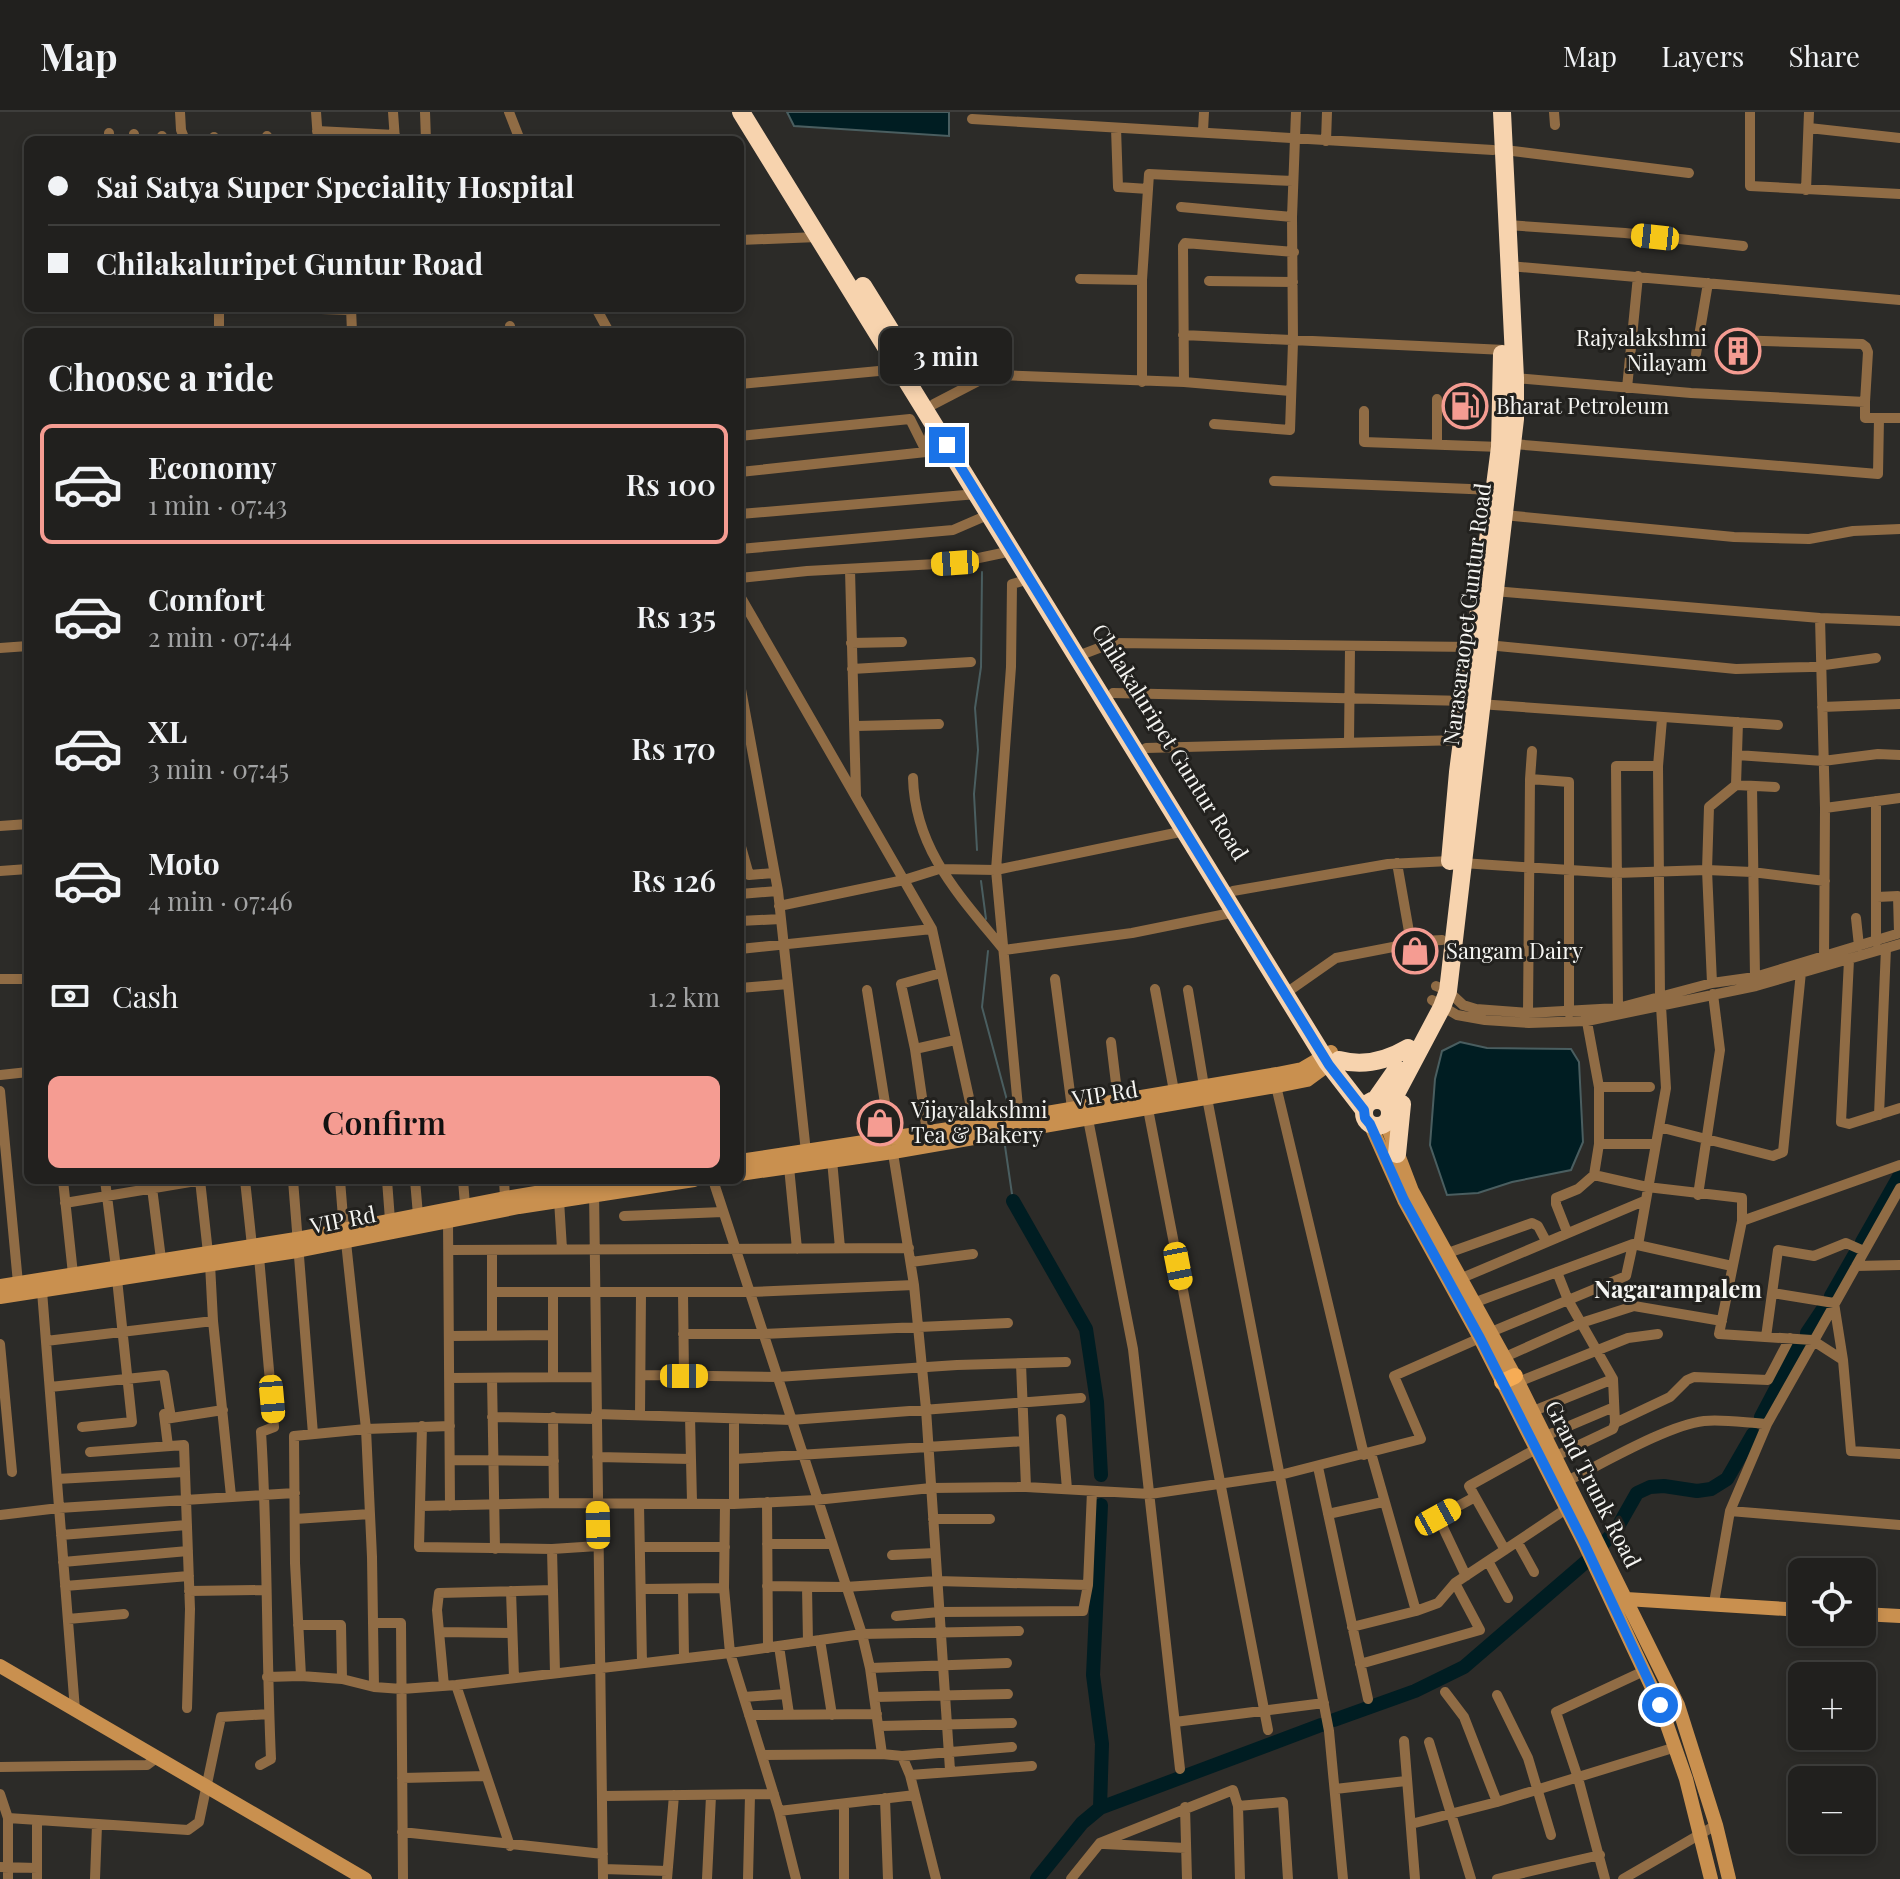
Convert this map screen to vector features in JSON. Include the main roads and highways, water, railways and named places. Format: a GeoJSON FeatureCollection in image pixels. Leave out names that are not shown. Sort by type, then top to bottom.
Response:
{"type":"FeatureCollection","features":[{"type":"Feature","properties":{"kind":"highway"},"geometry":{"type":"LineString","coordinates":[[741,112],[900,369],[933,412]]}},
{"type":"Feature","properties":{"kind":"highway"},"geometry":{"type":"LineString","coordinates":[[753,112],[828,235],[892,329],[933,412]]}},
{"type":"Feature","properties":{"kind":"highway","name":"Narasaraopet Guntur Road"},"geometry":{"type":"LineString","coordinates":[[1480,646],[1494,591],[1504,515],[1506,445],[1509,266],[1499,150],[1492,112]]}},
{"type":"Feature","properties":{"kind":"highway","name":"Narasaraopet Guntur Road"},"geometry":{"type":"LineString","coordinates":[[1376,1111],[1406,1073],[1440,996],[1480,646],[1494,490],[1506,445],[1515,378],[1508,350],[1499,150],[1502,112]]}},
{"type":"Feature","properties":{"kind":"highway","name":"Chilakaluripet Guntur Road"},"geometry":{"type":"LineString","coordinates":[[933,412],[1012,551],[1082,654],[1113,693],[1333,1058],[1376,1111]]}},
{"type":"Feature","properties":{"kind":"highway","name":"Chilakaluripet Guntur Road"},"geometry":{"type":"LineString","coordinates":[[933,412],[1236,912],[1290,990]]}},
{"type":"Feature","properties":{"kind":"highway","name":"Narasaraopet Guntur Road"},"geometry":{"type":"LineString","coordinates":[[1376,1111],[1408,1048],[1440,996],[1442,940],[1456,862],[1462,740],[1473,703]]}},
{"type":"Feature","properties":{"kind":"highway"},"geometry":{"type":"LineString","coordinates":[[1333,1058],[1367,1063],[1388,1058],[1408,1048]]}},
{"type":"Feature","properties":{"kind":"highway"},"geometry":{"type":"LineString","coordinates":[[1397,1154],[1406,1073]]}},
{"type":"Feature","properties":{"kind":"water"},"geometry":{"type":"Polygon","coordinates":[[[787,112],[949,112],[949,136],[794,126],[787,112]]]}},
{"type":"Feature","properties":{"kind":"water"},"geometry":{"type":"Polygon","coordinates":[[[1460,1042],[1487,1048],[1571,1049],[1579,1062],[1583,1142],[1571,1170],[1512,1182],[1478,1193],[1447,1195],[1430,1145],[1435,1079],[1442,1051],[1460,1042]]]}},
{"type":"Feature","properties":{"kind":"waterway"},"geometry":{"type":"LineString","coordinates":[[977,850],[974,794],[978,750],[975,708],[981,667],[982,572]]}},
{"type":"Feature","properties":{"kind":"waterway"},"geometry":{"type":"LineString","coordinates":[[981,881],[986,919]]}},
{"type":"Feature","properties":{"kind":"waterway"},"geometry":{"type":"LineString","coordinates":[[988,951],[982,1007],[1008,1104],[1007,1112]]}},
{"type":"Feature","properties":{"kind":"waterway"},"geometry":{"type":"LineString","coordinates":[[1005,1146],[1013,1201]]}},
{"type":"Feature","properties":{"kind":"waterway"},"geometry":{"type":"LineString","coordinates":[[1862,1242],[1900,1175]]}},
{"type":"Feature","properties":{"kind":"waterway"},"geometry":{"type":"LineString","coordinates":[[1013,1201],[1086,1329],[1097,1402],[1101,1475]]}},
{"type":"Feature","properties":{"kind":"waterway"},"geometry":{"type":"LineString","coordinates":[[1831,1296],[1855,1254]]}},
{"type":"Feature","properties":{"kind":"waterway"},"geometry":{"type":"LineString","coordinates":[[1807,1333],[1825,1306]]}},
{"type":"Feature","properties":{"kind":"waterway"},"geometry":{"type":"LineString","coordinates":[[1761,1417],[1799,1345]]}},
{"type":"Feature","properties":{"kind":"waterway"},"geometry":{"type":"LineString","coordinates":[[1334,1720],[1415,1691],[1464,1667],[1588,1560],[1616,1530],[1637,1493],[1650,1487],[1664,1486],[1697,1491],[1711,1489],[1727,1479],[1753,1434]]}},
{"type":"Feature","properties":{"kind":"waterway"},"geometry":{"type":"LineString","coordinates":[[1100,1808],[1102,1744],[1093,1675],[1101,1505]]}},
{"type":"Feature","properties":{"kind":"waterway"},"geometry":{"type":"LineString","coordinates":[[1037,1879],[1082,1823],[1100,1808],[1321,1725]]}},
{"type":"Feature","properties":{"kind":"place","name":"Rajyalakshmi Nilayam"},"geometry":{"type":"Point","coordinates":[1738,351]}},
{"type":"Feature","properties":{"kind":"place","name":"Bharat Petroleum"},"geometry":{"type":"Point","coordinates":[1465,406]}},
{"type":"Feature","properties":{"kind":"place","name":"Sangam Dairy"},"geometry":{"type":"Point","coordinates":[1415,951]}},
{"type":"Feature","properties":{"kind":"place","name":"Vijayalakshmi Tea & Bakery"},"geometry":{"type":"Point","coordinates":[880,1123]}},
{"type":"Feature","properties":{"kind":"district","name":"Nagarampalem"},"geometry":{"type":"Point","coordinates":[1678,1290]}}]}
